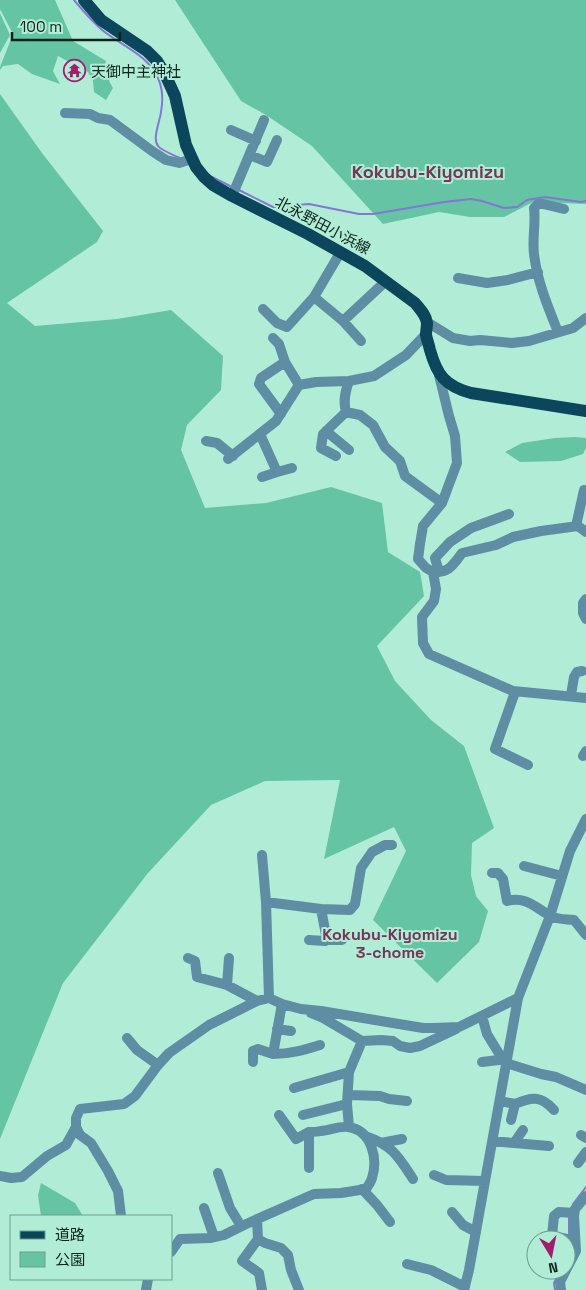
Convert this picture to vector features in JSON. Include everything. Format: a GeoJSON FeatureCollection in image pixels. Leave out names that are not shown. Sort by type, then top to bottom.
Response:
{"type":"FeatureCollection","features":[{"type":"Feature","properties":{"kind":"main road","name":"北永野田小浜線"},"geometry":{"type":"LineString","coordinates":[[84,0],[101,20],[157,61],[175,96],[186,144],[192,159],[204,177],[214,185],[234,191],[365,266],[421,310],[439,375]]}},
{"type":"Feature","properties":{"kind":"main road"},"geometry":{"type":"LineString","coordinates":[[439,375],[462,391],[470,393],[586,411]]}},
{"type":"Feature","properties":{"kind":"street"},"geometry":{"type":"LineString","coordinates":[[65,112],[90,114],[98,118],[110,120],[166,160],[179,163],[192,159]]}},
{"type":"Feature","properties":{"kind":"street"},"geometry":{"type":"LineString","coordinates":[[234,191],[264,120]]}},
{"type":"Feature","properties":{"kind":"street"},"geometry":{"type":"LineString","coordinates":[[231,130],[256,141]]}},
{"type":"Feature","properties":{"kind":"street"},"geometry":{"type":"LineString","coordinates":[[250,155],[267,162],[277,140]]}},
{"type":"Feature","properties":{"kind":"street"},"geometry":{"type":"LineString","coordinates":[[558,332],[544,294],[534,253],[534,208],[538,204],[564,208]]}},
{"type":"Feature","properties":{"kind":"street"},"geometry":{"type":"LineString","coordinates":[[264,309],[278,323],[287,327],[314,297],[340,252]]}},
{"type":"Feature","properties":{"kind":"street"},"geometry":{"type":"LineString","coordinates":[[458,278],[487,283],[522,277],[538,272]]}},
{"type":"Feature","properties":{"kind":"street"},"geometry":{"type":"LineString","coordinates":[[343,321],[386,281]]}},
{"type":"Feature","properties":{"kind":"street"},"geometry":{"type":"LineString","coordinates":[[314,297],[343,321],[361,341]]}},
{"type":"Feature","properties":{"kind":"street"},"geometry":{"type":"LineString","coordinates":[[206,440],[217,443],[231,457],[276,421],[299,385],[316,382],[349,381],[374,376],[406,355],[426,328],[453,338],[470,341],[512,343],[529,341],[573,328],[586,318]]}},
{"type":"Feature","properties":{"kind":"street"},"geometry":{"type":"LineString","coordinates":[[273,338],[279,344],[285,362],[299,385]]}},
{"type":"Feature","properties":{"kind":"street"},"geometry":{"type":"LineString","coordinates":[[281,414],[258,384],[261,378],[285,362]]}},
{"type":"Feature","properties":{"kind":"street"},"geometry":{"type":"LineString","coordinates":[[439,375],[455,436],[457,463],[442,503],[423,526],[418,559],[426,568],[436,572],[452,567],[462,553],[496,545],[513,537],[576,526],[586,532]]}},
{"type":"Feature","properties":{"kind":"street"},"geometry":{"type":"LineString","coordinates":[[346,412],[344,398],[349,381]]}},
{"type":"Feature","properties":{"kind":"street"},"geometry":{"type":"LineString","coordinates":[[346,412],[360,415],[372,425],[384,447],[400,461],[406,476],[442,503]]}},
{"type":"Feature","properties":{"kind":"street"},"geometry":{"type":"LineString","coordinates":[[336,456],[321,448],[323,434],[346,412]]}},
{"type":"Feature","properties":{"kind":"street"},"geometry":{"type":"LineString","coordinates":[[326,431],[349,450]]}},
{"type":"Feature","properties":{"kind":"street"},"geometry":{"type":"LineString","coordinates":[[260,434],[277,472]]}},
{"type":"Feature","properties":{"kind":"street"},"geometry":{"type":"LineString","coordinates":[[262,477],[292,468]]}},
{"type":"Feature","properties":{"kind":"street"},"geometry":{"type":"LineString","coordinates":[[576,526],[584,490]]}},
{"type":"Feature","properties":{"kind":"street"},"geometry":{"type":"LineString","coordinates":[[509,514],[471,528],[450,542],[436,558],[434,600],[422,616],[423,644],[429,654],[515,692],[586,698]]}},
{"type":"Feature","properties":{"kind":"street"},"geometry":{"type":"LineString","coordinates":[[586,599],[583,603],[586,619]]}},
{"type":"Feature","properties":{"kind":"street"},"geometry":{"type":"LineString","coordinates":[[571,696],[574,677],[577,672],[582,671]]}},
{"type":"Feature","properties":{"kind":"street"},"geometry":{"type":"LineString","coordinates":[[515,692],[495,749],[528,765]]}},
{"type":"Feature","properties":{"kind":"street"},"geometry":{"type":"LineString","coordinates":[[407,1264],[431,1270],[464,1288],[469,1270],[518,998],[550,916],[570,851],[586,819]]}},
{"type":"Feature","properties":{"kind":"street"},"geometry":{"type":"LineString","coordinates":[[266,902],[321,910],[350,910],[355,904],[361,868],[372,852],[385,845],[392,845]]}},
{"type":"Feature","properties":{"kind":"street"},"geometry":{"type":"LineString","coordinates":[[262,855],[266,902],[269,998]]}},
{"type":"Feature","properties":{"kind":"street"},"geometry":{"type":"LineString","coordinates":[[524,866],[562,876]]}},
{"type":"Feature","properties":{"kind":"street"},"geometry":{"type":"LineString","coordinates":[[492,873],[498,873],[503,879],[507,901],[522,900],[534,905],[550,916],[574,920],[586,935]]}},
{"type":"Feature","properties":{"kind":"street"},"geometry":{"type":"LineString","coordinates":[[321,910],[327,940]]}},
{"type":"Feature","properties":{"kind":"street"},"geometry":{"type":"LineString","coordinates":[[309,940],[342,940]]}},
{"type":"Feature","properties":{"kind":"street"},"geometry":{"type":"LineString","coordinates":[[188,958],[195,961],[197,977],[227,985],[257,1001]]}},
{"type":"Feature","properties":{"kind":"street"},"geometry":{"type":"LineString","coordinates":[[227,985],[229,958]]}},
{"type":"Feature","properties":{"kind":"street"},"geometry":{"type":"LineString","coordinates":[[121,1215],[118,1191],[111,1177],[91,1143],[80,1135],[76,1127],[76,1118],[80,1109],[124,1104],[136,1096],[169,1053],[209,1025],[257,1001],[269,998],[322,1018],[362,1041],[393,1041],[400,1046],[410,1048],[420,1046],[518,998]]}},
{"type":"Feature","properties":{"kind":"street"},"geometry":{"type":"LineString","coordinates":[[273,1054],[282,1004]]}},
{"type":"Feature","properties":{"kind":"street"},"geometry":{"type":"LineString","coordinates":[[301,1009],[423,1028],[459,1027]]}},
{"type":"Feature","properties":{"kind":"street"},"geometry":{"type":"LineString","coordinates":[[482,1016],[487,1034],[506,1061]]}},
{"type":"Feature","properties":{"kind":"street"},"geometry":{"type":"LineString","coordinates":[[276,1029],[291,1031]]}},
{"type":"Feature","properties":{"kind":"street"},"geometry":{"type":"LineString","coordinates":[[127,1038],[137,1050],[158,1065]]}},
{"type":"Feature","properties":{"kind":"street"},"geometry":{"type":"LineString","coordinates":[[349,1127],[347,1099],[349,1072],[362,1041]]}},
{"type":"Feature","properties":{"kind":"street"},"geometry":{"type":"LineString","coordinates":[[253,1062],[253,1051],[258,1049],[273,1054],[286,1054],[304,1051],[320,1045]]}},
{"type":"Feature","properties":{"kind":"street"},"geometry":{"type":"LineString","coordinates":[[482,1062],[506,1061],[541,1074],[556,1077],[586,1090]]}},
{"type":"Feature","properties":{"kind":"street"},"geometry":{"type":"LineString","coordinates":[[294,1088],[349,1072]]}},
{"type":"Feature","properties":{"kind":"street"},"geometry":{"type":"LineString","coordinates":[[303,1115],[347,1099],[380,1096],[407,1101]]}},
{"type":"Feature","properties":{"kind":"street"},"geometry":{"type":"LineString","coordinates":[[500,1101],[514,1104],[529,1098],[540,1099],[554,1110]]}},
{"type":"Feature","properties":{"kind":"street"},"geometry":{"type":"LineString","coordinates":[[511,1120],[514,1104]]}},
{"type":"Feature","properties":{"kind":"street"},"geometry":{"type":"LineString","coordinates":[[285,1120],[293,1141],[308,1132],[349,1127],[390,1147],[413,1179]]}},
{"type":"Feature","properties":{"kind":"street"},"geometry":{"type":"LineString","coordinates":[[0,1176],[22,1177],[47,1156],[66,1145],[76,1127]]}},
{"type":"Feature","properties":{"kind":"street"},"geometry":{"type":"LineString","coordinates":[[514,1143],[523,1130]]}},
{"type":"Feature","properties":{"kind":"street"},"geometry":{"type":"LineString","coordinates":[[308,1132],[309,1168]]}},
{"type":"Feature","properties":{"kind":"street"},"geometry":{"type":"LineString","coordinates":[[172,1251],[180,1239],[224,1235],[314,1194],[341,1193],[366,1189],[372,1179],[374,1161],[372,1146],[365,1136]]}},
{"type":"Feature","properties":{"kind":"street"},"geometry":{"type":"LineString","coordinates":[[381,1143],[402,1139]]}},
{"type":"Feature","properties":{"kind":"street"},"geometry":{"type":"LineString","coordinates":[[492,1142],[549,1146]]}},
{"type":"Feature","properties":{"kind":"street"},"geometry":{"type":"LineString","coordinates":[[578,1163],[586,1152]]}},
{"type":"Feature","properties":{"kind":"street"},"geometry":{"type":"LineString","coordinates":[[218,1173],[230,1208],[241,1226]]}},
{"type":"Feature","properties":{"kind":"street"},"geometry":{"type":"LineString","coordinates":[[434,1174],[444,1183],[485,1181]]}},
{"type":"Feature","properties":{"kind":"street"},"geometry":{"type":"LineString","coordinates":[[362,1190],[390,1222]]}},
{"type":"Feature","properties":{"kind":"street"},"geometry":{"type":"LineString","coordinates":[[572,1230],[571,1213],[586,1196]]}},
{"type":"Feature","properties":{"kind":"street"},"geometry":{"type":"LineString","coordinates":[[204,1208],[214,1237]]}},
{"type":"Feature","properties":{"kind":"street"},"geometry":{"type":"LineString","coordinates":[[452,1212],[463,1224],[476,1232]]}},
{"type":"Feature","properties":{"kind":"street"},"geometry":{"type":"LineString","coordinates":[[553,1230],[554,1216],[559,1212],[571,1213]]}},
{"type":"Feature","properties":{"kind":"street"},"geometry":{"type":"LineString","coordinates":[[257,1219],[258,1239],[242,1261],[259,1273],[262,1290]]}},
{"type":"Feature","properties":{"kind":"street"},"geometry":{"type":"LineString","coordinates":[[258,1239],[264,1243],[281,1248],[288,1255],[291,1270],[299,1290]]}},
{"type":"Feature","properties":{"kind":"green space"},"geometry":{"type":"Polygon","coordinates":[[[0,0],[55,0],[73,41],[106,61],[102,74],[111,77],[109,81],[113,88],[106,100],[94,92],[93,81],[88,72],[58,56],[53,71],[60,84],[32,74],[18,64],[3,66],[0,70],[13,34],[0,10],[0,0]]]}},
{"type":"Feature","properties":{"kind":"green space"},"geometry":{"type":"Polygon","coordinates":[[[175,0],[586,0],[586,204],[533,202],[504,217],[470,217],[439,212],[383,224],[312,146],[266,115],[241,101],[175,0]]]}},
{"type":"Feature","properties":{"kind":"green space"},"geometry":{"type":"Polygon","coordinates":[[[0,13],[10,35],[0,53],[0,13]]]}},
{"type":"Feature","properties":{"kind":"green space"},"geometry":{"type":"Polygon","coordinates":[[[0,94],[42,153],[103,231],[97,242],[7,303],[35,326],[117,319],[171,310],[223,356],[221,390],[187,425],[181,450],[205,508],[266,503],[331,487],[382,503],[388,552],[420,572],[424,596],[377,646],[395,681],[431,720],[464,746],[494,828],[472,843],[471,875],[476,896],[488,911],[479,942],[437,983],[373,920],[406,851],[394,827],[324,859],[340,780],[265,781],[211,805],[148,873],[63,983],[0,1139],[0,94]]]}},
{"type":"Feature","properties":{"kind":"green space"},"geometry":{"type":"Polygon","coordinates":[[[575,437],[586,438],[586,448],[583,454],[561,461],[520,462],[505,452],[522,443],[575,437]]]}},
{"type":"Feature","properties":{"kind":"green space"},"geometry":{"type":"Polygon","coordinates":[[[41,1183],[75,1203],[82,1215],[41,1215],[38,1195],[41,1183]]]}},
{"type":"Feature","properties":{"kind":"waterway"},"geometry":{"type":"LineString","coordinates":[[74,0],[89,18],[113,38],[135,52],[154,70],[160,82],[162,95],[162,108],[156,143],[163,150],[182,159]]}},
{"type":"Feature","properties":{"kind":"waterway"},"geometry":{"type":"LineString","coordinates":[[212,177],[232,187]]}},
{"type":"Feature","properties":{"kind":"waterway"},"geometry":{"type":"LineString","coordinates":[[239,190],[273,207],[309,204],[359,214],[373,214],[471,199],[504,208],[517,207],[527,200],[545,197],[586,201]]}},
{"type":"Feature","properties":{"kind":"waterway"},"geometry":{"type":"LineString","coordinates":[[573,1204],[586,1187]]}},
{"type":"Feature","properties":{"kind":"waterway"},"geometry":{"type":"LineString","coordinates":[[569,1215],[569,1230]]}},
{"type":"Feature","properties":{"kind":"waterway"},"geometry":{"type":"LineString","coordinates":[[555,1290],[556,1280]]}},
{"type":"Feature","properties":{"kind":"place","name":"天御中主神社"},"geometry":{"type":"Point","coordinates":[75,71]}},
{"type":"Feature","properties":{"kind":"district","name":"Kokubu-Kiyomizu"},"geometry":{"type":"Point","coordinates":[428,171]}},
{"type":"Feature","properties":{"kind":"district","name":"Kokubu-Kiyomizu 3-chome"},"geometry":{"type":"Point","coordinates":[390,943]}}]}
